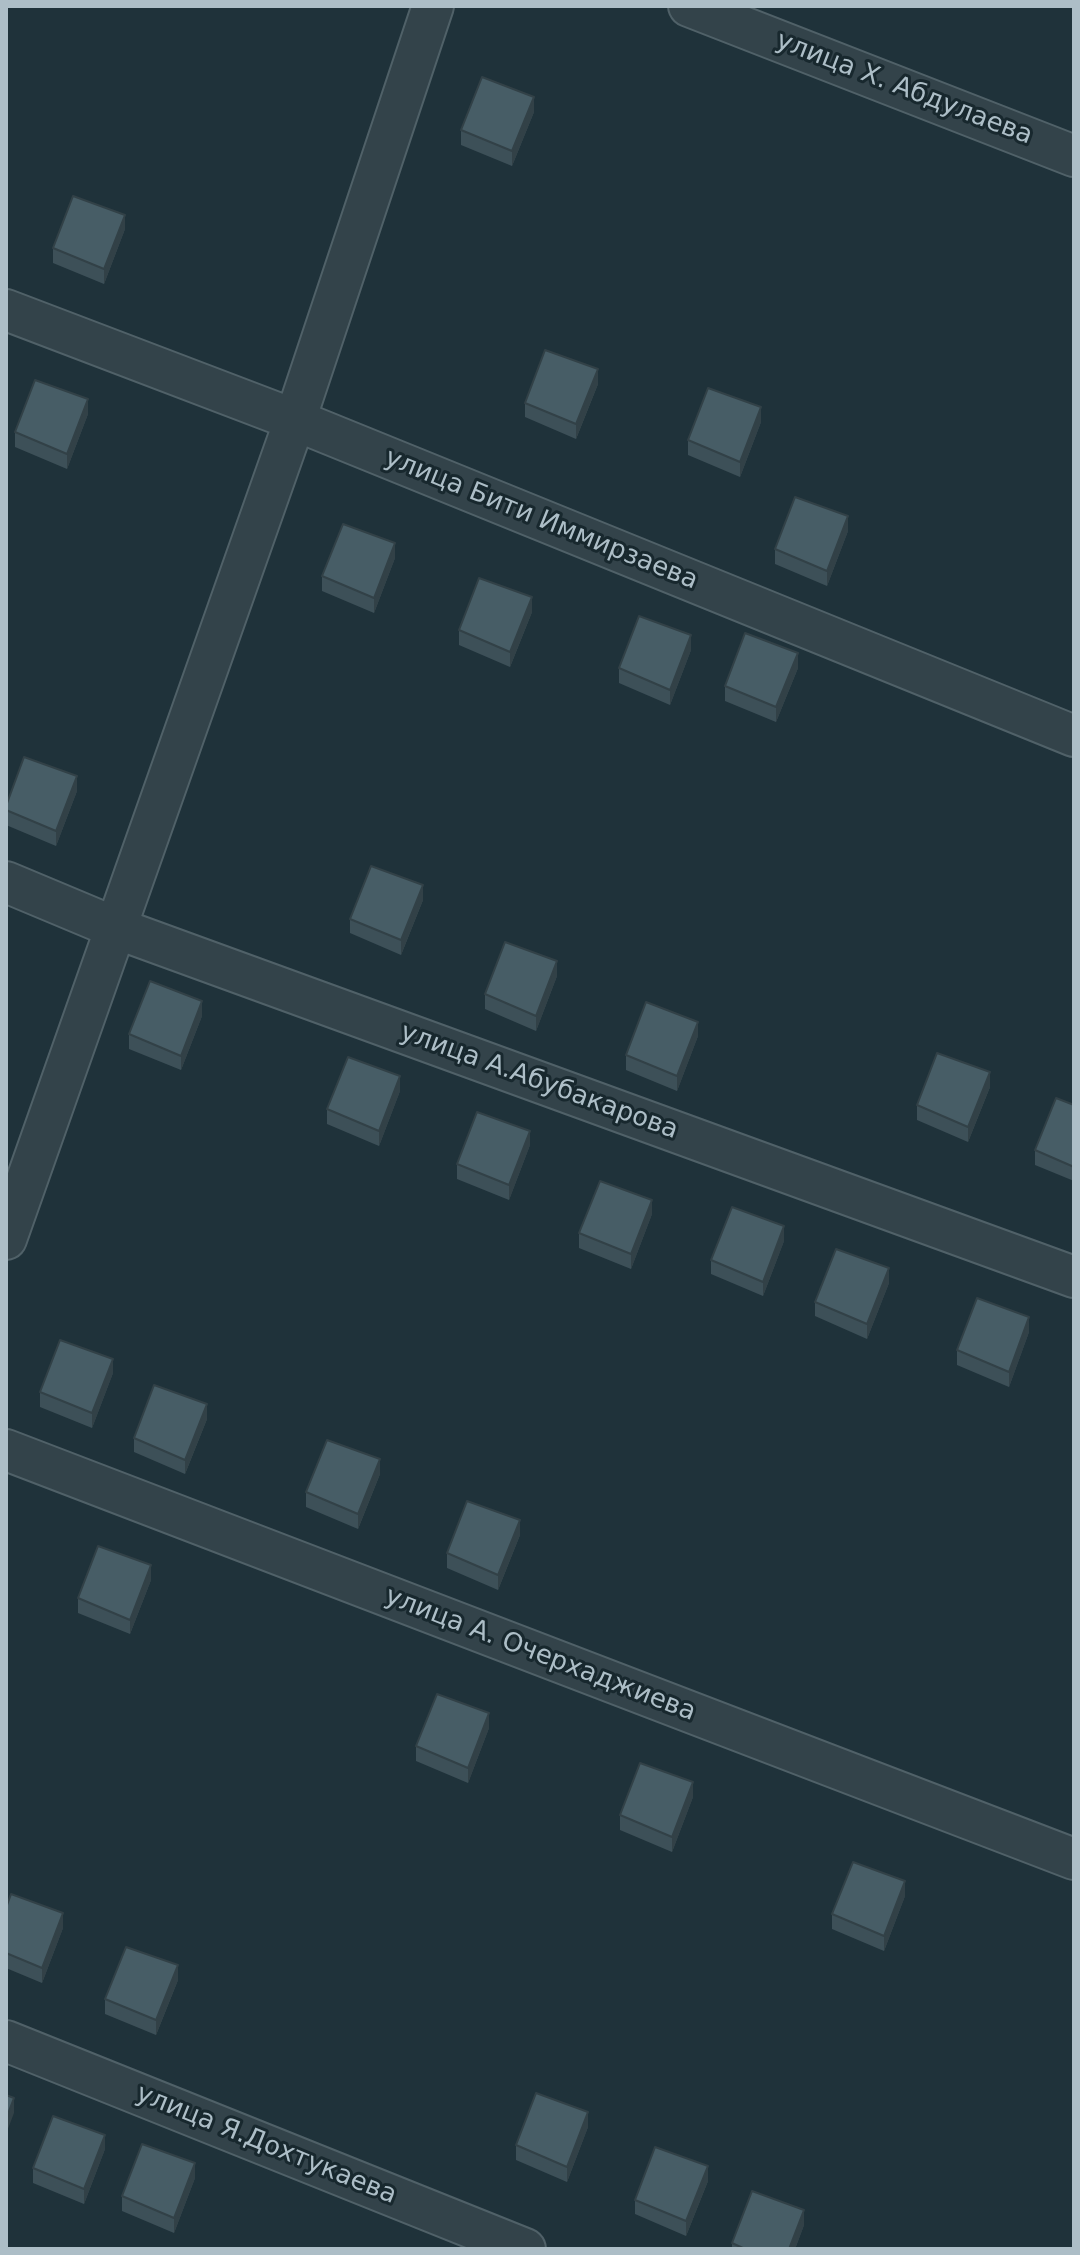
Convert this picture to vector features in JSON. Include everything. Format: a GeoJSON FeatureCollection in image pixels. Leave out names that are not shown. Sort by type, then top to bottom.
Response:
{"type":"FeatureCollection","features":[{"type":"Feature","properties":{"kind":"street"},"geometry":{"type":"LineString","coordinates":[[6,1239],[295,420],[433,6]]}},
{"type":"Feature","properties":{"kind":"street","name":"улица Х. Абдулаева"},"geometry":{"type":"LineString","coordinates":[[689,6],[1074,156]]}},
{"type":"Feature","properties":{"kind":"street","name":"улица Бити Иммирзаева"},"geometry":{"type":"LineString","coordinates":[[6,310],[295,420],[1074,736]]}},
{"type":"Feature","properties":{"kind":"street","name":"улица А.Абубакарова"},"geometry":{"type":"LineString","coordinates":[[6,882],[116,928],[1074,1277]]}},
{"type":"Feature","properties":{"kind":"street","name":"улица А. Очерхаджиева"},"geometry":{"type":"LineString","coordinates":[[6,1450],[1074,1859]]}},
{"type":"Feature","properties":{"kind":"street","name":"улица Я.Дохтукаева"},"geometry":{"type":"LineString","coordinates":[[6,2041],[525,2249]]}},
{"type":"Feature","properties":{"kind":"building"},"geometry":{"type":"Polygon","coordinates":[[[482,77],[534,97],[512,151],[461,130],[482,77]]]}},
{"type":"Feature","properties":{"kind":"building"},"geometry":{"type":"Polygon","coordinates":[[[73,196],[125,215],[104,269],[53,248],[73,196]]]}},
{"type":"Feature","properties":{"kind":"building"},"geometry":{"type":"Polygon","coordinates":[[[545,350],[598,369],[576,424],[525,403],[545,350]]]}},
{"type":"Feature","properties":{"kind":"building"},"geometry":{"type":"Polygon","coordinates":[[[35,380],[88,399],[67,454],[15,432],[35,380]]]}},
{"type":"Feature","properties":{"kind":"building"},"geometry":{"type":"Polygon","coordinates":[[[708,388],[761,407],[740,462],[688,440],[708,388]]]}},
{"type":"Feature","properties":{"kind":"building"},"geometry":{"type":"Polygon","coordinates":[[[795,497],[848,516],[827,571],[775,549],[795,497]]]}},
{"type":"Feature","properties":{"kind":"building"},"geometry":{"type":"Polygon","coordinates":[[[343,524],[395,543],[374,598],[322,576],[343,524]]]}},
{"type":"Feature","properties":{"kind":"building"},"geometry":{"type":"Polygon","coordinates":[[[479,578],[532,597],[510,652],[459,630],[479,578]]]}},
{"type":"Feature","properties":{"kind":"building"},"geometry":{"type":"Polygon","coordinates":[[[639,616],[691,635],[670,690],[619,668],[639,616]]]}},
{"type":"Feature","properties":{"kind":"building"},"geometry":{"type":"Polygon","coordinates":[[[745,633],[798,653],[776,707],[725,686],[745,633]]]}},
{"type":"Feature","properties":{"kind":"building"},"geometry":{"type":"Polygon","coordinates":[[[24,757],[77,776],[56,831],[6,810],[24,757]]]}},
{"type":"Feature","properties":{"kind":"building"},"geometry":{"type":"Polygon","coordinates":[[[371,866],[423,885],[401,940],[350,919],[371,866]]]}},
{"type":"Feature","properties":{"kind":"building"},"geometry":{"type":"Polygon","coordinates":[[[505,942],[557,961],[536,1016],[485,994],[505,942]]]}},
{"type":"Feature","properties":{"kind":"building"},"geometry":{"type":"Polygon","coordinates":[[[150,981],[202,1001],[181,1056],[129,1034],[150,981]]]}},
{"type":"Feature","properties":{"kind":"building"},"geometry":{"type":"Polygon","coordinates":[[[646,1002],[698,1022],[677,1076],[626,1055],[646,1002]]]}},
{"type":"Feature","properties":{"kind":"building"},"geometry":{"type":"Polygon","coordinates":[[[937,1053],[990,1072],[968,1127],[917,1105],[937,1053]]]}},
{"type":"Feature","properties":{"kind":"building"},"geometry":{"type":"Polygon","coordinates":[[[348,1057],[400,1076],[379,1131],[327,1109],[348,1057]]]}},
{"type":"Feature","properties":{"kind":"building"},"geometry":{"type":"Polygon","coordinates":[[[1056,1098],[1074,1105],[1074,1167],[1035,1150],[1056,1098]]]}},
{"type":"Feature","properties":{"kind":"building"},"geometry":{"type":"Polygon","coordinates":[[[477,1112],[530,1131],[509,1185],[457,1164],[477,1112]]]}},
{"type":"Feature","properties":{"kind":"building"},"geometry":{"type":"Polygon","coordinates":[[[600,1181],[652,1200],[631,1254],[579,1233],[600,1181]]]}},
{"type":"Feature","properties":{"kind":"building"},"geometry":{"type":"Polygon","coordinates":[[[732,1207],[784,1226],[763,1282],[711,1260],[732,1207]]]}},
{"type":"Feature","properties":{"kind":"building"},"geometry":{"type":"Polygon","coordinates":[[[836,1249],[889,1268],[867,1324],[815,1302],[836,1249]]]}},
{"type":"Feature","properties":{"kind":"building"},"geometry":{"type":"Polygon","coordinates":[[[977,1298],[1029,1317],[1009,1372],[957,1350],[977,1298]]]}},
{"type":"Feature","properties":{"kind":"building"},"geometry":{"type":"Polygon","coordinates":[[[60,1340],[113,1359],[92,1413],[40,1392],[60,1340]]]}},
{"type":"Feature","properties":{"kind":"building"},"geometry":{"type":"Polygon","coordinates":[[[154,1385],[207,1404],[185,1460],[134,1438],[154,1385]]]}},
{"type":"Feature","properties":{"kind":"building"},"geometry":{"type":"Polygon","coordinates":[[[327,1440],[380,1459],[358,1514],[306,1492],[327,1440]]]}},
{"type":"Feature","properties":{"kind":"building"},"geometry":{"type":"Polygon","coordinates":[[[467,1501],[520,1520],[498,1575],[447,1553],[467,1501]]]}},
{"type":"Feature","properties":{"kind":"building"},"geometry":{"type":"Polygon","coordinates":[[[98,1546],[151,1565],[130,1620],[78,1598],[98,1546]]]}},
{"type":"Feature","properties":{"kind":"building"},"geometry":{"type":"Polygon","coordinates":[[[437,1694],[489,1713],[468,1768],[416,1746],[437,1694]]]}},
{"type":"Feature","properties":{"kind":"building"},"geometry":{"type":"Polygon","coordinates":[[[640,1763],[693,1782],[672,1837],[620,1815],[640,1763]]]}},
{"type":"Feature","properties":{"kind":"building"},"geometry":{"type":"Polygon","coordinates":[[[853,1862],[905,1881],[884,1936],[832,1914],[853,1862]]]}},
{"type":"Feature","properties":{"kind":"building"},"geometry":{"type":"Polygon","coordinates":[[[11,1894],[63,1913],[42,1968],[6,1953],[6,1908],[11,1894]]]}},
{"type":"Feature","properties":{"kind":"building"},"geometry":{"type":"Polygon","coordinates":[[[126,1947],[178,1965],[156,2020],[105,1999],[126,1947]]]}},
{"type":"Feature","properties":{"kind":"building"},"geometry":{"type":"Polygon","coordinates":[[[536,2093],[588,2112],[567,2167],[516,2145],[536,2093]]]}},
{"type":"Feature","properties":{"kind":"building"},"geometry":{"type":"Polygon","coordinates":[[[6,2095],[14,2098],[6,2119],[6,2095]]]}},
{"type":"Feature","properties":{"kind":"building"},"geometry":{"type":"Polygon","coordinates":[[[53,2116],[105,2135],[84,2189],[33,2168],[53,2116]]]}},
{"type":"Feature","properties":{"kind":"building"},"geometry":{"type":"Polygon","coordinates":[[[142,2144],[195,2163],[174,2218],[122,2196],[142,2144]]]}},
{"type":"Feature","properties":{"kind":"building"},"geometry":{"type":"Polygon","coordinates":[[[655,2147],[708,2166],[686,2221],[635,2200],[655,2147]]]}},
{"type":"Feature","properties":{"kind":"building"},"geometry":{"type":"Polygon","coordinates":[[[752,2191],[804,2210],[789,2249],[745,2249],[732,2243],[752,2191]]]}}]}
